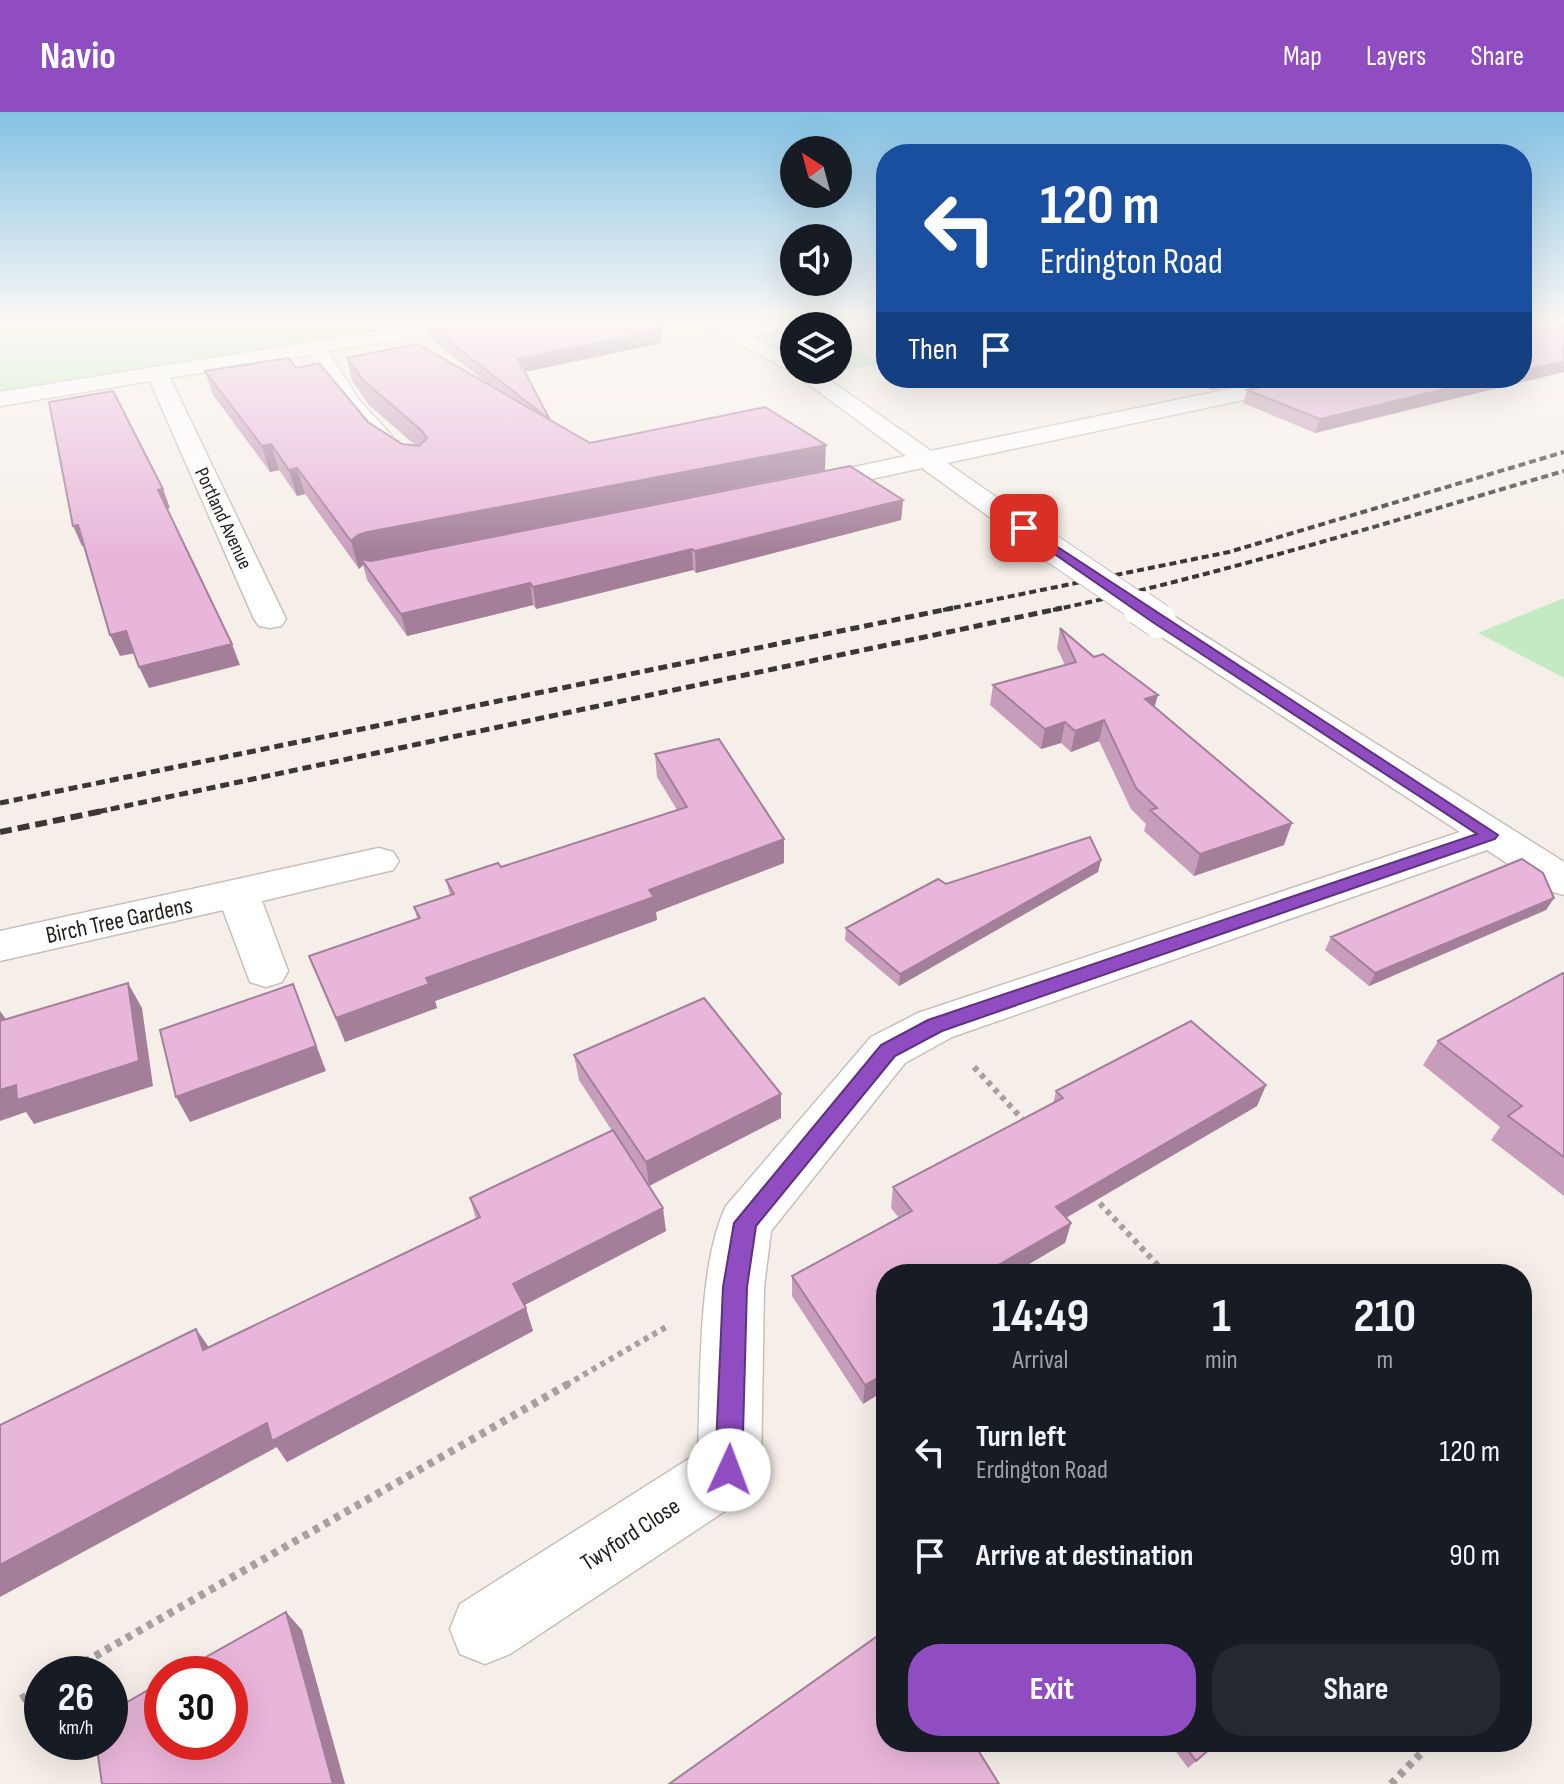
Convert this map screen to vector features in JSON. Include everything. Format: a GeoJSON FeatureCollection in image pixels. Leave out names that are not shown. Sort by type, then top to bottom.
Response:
{"type":"FeatureCollection","features":[{"type":"Feature","properties":{"kind":"street","name":"Portland Avenue"},"geometry":{"type":"LineString","coordinates":[[169,399],[270,619]]}},
{"type":"Feature","properties":{"kind":"street"},"geometry":{"type":"LineString","coordinates":[[347,399],[373,431],[394,447]]}},
{"type":"Feature","properties":{"kind":"street"},"geometry":{"type":"LineString","coordinates":[[843,399],[1048,546],[1159,621],[1564,881]]}},
{"type":"Feature","properties":{"kind":"street"},"geometry":{"type":"LineString","coordinates":[[775,492],[1212,399]]}},
{"type":"Feature","properties":{"kind":"street","name":"Twyford Close"},"geometry":{"type":"LineString","coordinates":[[485,1629],[729,1470],[735,1287],[745,1223],[888,1050],[935,1025],[1490,835]]}},
{"type":"Feature","properties":{"kind":"street","name":"Birch Tree Gardens"},"geometry":{"type":"LineString","coordinates":[[0,946],[379,861]]}},
{"type":"Feature","properties":{"kind":"street"},"geometry":{"type":"LineString","coordinates":[[238,894],[266,971]]}},
{"type":"Feature","properties":{"kind":"path"},"geometry":{"type":"LineString","coordinates":[[935,1025],[1029,1127]]}},
{"type":"Feature","properties":{"kind":"path"},"geometry":{"type":"LineString","coordinates":[[1082,1184],[1157,1264]]}},
{"type":"Feature","properties":{"kind":"path"},"geometry":{"type":"LineString","coordinates":[[95,1656],[735,1287]]}},
{"type":"Feature","properties":{"kind":"path"},"geometry":{"type":"LineString","coordinates":[[1391,1784],[1422,1752]]}},
{"type":"Feature","properties":{"kind":"green space"},"geometry":{"type":"Polygon","coordinates":[[[1564,598],[1564,678],[1478,633],[1564,598]]]}},
{"type":"Feature","properties":{"kind":"building"},"geometry":{"type":"Polygon","coordinates":[[[117,399],[163,489],[158,490],[232,644],[139,667],[126,631],[110,635],[78,525],[73,526],[49,402],[117,399]]]}},
{"type":"Feature","properties":{"kind":"building"},"geometry":{"type":"Polygon","coordinates":[[[226,399],[349,399],[368,422],[402,444],[419,446],[427,438],[385,399],[514,399],[590,443],[765,407],[826,445],[368,532],[351,541],[297,468],[289,470],[271,444],[262,446],[226,399]]]}},
{"type":"Feature","properties":{"kind":"building"},"geometry":{"type":"Polygon","coordinates":[[[523,399],[539,399],[550,420],[523,399]]]}},
{"type":"Feature","properties":{"kind":"building"},"geometry":{"type":"Polygon","coordinates":[[[1270,399],[1403,399],[1320,419],[1270,399]]]}},
{"type":"Feature","properties":{"kind":"building"},"geometry":{"type":"Polygon","coordinates":[[[850,466],[903,500],[695,551],[692,549],[533,587],[530,583],[401,614],[361,559],[371,561],[850,466]]]}},
{"type":"Feature","properties":{"kind":"building"},"geometry":{"type":"Polygon","coordinates":[[[1060,628],[1094,657],[1103,654],[1158,695],[1145,699],[1292,823],[1200,854],[1150,810],[1157,808],[1136,788],[1104,720],[1075,731],[1065,722],[1045,729],[993,685],[1076,662],[1060,628]]]}},
{"type":"Feature","properties":{"kind":"building"},"geometry":{"type":"Polygon","coordinates":[[[719,739],[784,839],[649,890],[654,897],[426,978],[429,984],[336,1018],[309,956],[420,918],[414,907],[454,894],[446,880],[498,863],[501,867],[687,807],[655,754],[719,739]]]}},
{"type":"Feature","properties":{"kind":"building"},"geometry":{"type":"Polygon","coordinates":[[[1090,837],[1101,860],[900,974],[846,928],[938,879],[946,884],[1090,837]]]}},
{"type":"Feature","properties":{"kind":"building"},"geometry":{"type":"Polygon","coordinates":[[[1522,859],[1543,873],[1554,898],[1375,973],[1331,937],[1522,859]]]}},
{"type":"Feature","properties":{"kind":"building"},"geometry":{"type":"Polygon","coordinates":[[[1563,973],[1564,1157],[1508,1116],[1522,1106],[1438,1041],[1563,973]]]}},
{"type":"Feature","properties":{"kind":"building"},"geometry":{"type":"Polygon","coordinates":[[[128,983],[139,1061],[17,1100],[16,1085],[0,1090],[0,1021],[128,983]]]}},
{"type":"Feature","properties":{"kind":"building"},"geometry":{"type":"Polygon","coordinates":[[[293,984],[316,1046],[176,1097],[160,1030],[293,984]]]}},
{"type":"Feature","properties":{"kind":"building"},"geometry":{"type":"Polygon","coordinates":[[[704,998],[781,1094],[646,1162],[574,1055],[704,998]]]}},
{"type":"Feature","properties":{"kind":"building"},"geometry":{"type":"Polygon","coordinates":[[[1191,1021],[1266,1085],[1056,1207],[1071,1223],[1000,1264],[876,1264],[876,1379],[865,1385],[792,1276],[912,1211],[893,1187],[1063,1098],[1056,1091],[1191,1021]]]}},
{"type":"Feature","properties":{"kind":"building"},"geometry":{"type":"Polygon","coordinates":[[[613,1130],[663,1208],[513,1284],[526,1308],[272,1441],[267,1423],[0,1565],[0,1425],[196,1329],[203,1350],[480,1217],[470,1198],[613,1130]]]}},
{"type":"Feature","properties":{"kind":"building"},"geometry":{"type":"Polygon","coordinates":[[[286,1612],[333,1784],[102,1784],[99,1760],[128,1760],[128,1702],[144,1692],[144,1760],[248,1760],[248,1656],[208,1656],[286,1612]]]}},
{"type":"Feature","properties":{"kind":"building"},"geometry":{"type":"Polygon","coordinates":[[[876,1637],[876,1752],[979,1752],[999,1784],[669,1784],[876,1637]]]}},
{"type":"Feature","properties":{"kind":"building"},"geometry":{"type":"Polygon","coordinates":[[[1189,1752],[1206,1752],[1196,1761],[1189,1752]]]}},
{"type":"Feature","properties":{"kind":"railway"},"geometry":{"type":"LineString","coordinates":[[943,610],[1229,552],[1564,452]]}},
{"type":"Feature","properties":{"kind":"railway"},"geometry":{"type":"LineString","coordinates":[[1053,610],[1246,563],[1564,471]]}},
{"type":"Feature","properties":{"kind":"railway"},"geometry":{"type":"LineString","coordinates":[[0,803],[953,608]]}},
{"type":"Feature","properties":{"kind":"railway"},"geometry":{"type":"LineString","coordinates":[[97,812],[1062,608]]}},
{"type":"Feature","properties":{"kind":"railway"},"geometry":{"type":"LineString","coordinates":[[0,832],[107,810]]}},
{"type":"Feature","properties":{"kind":"route"},"geometry":{"type":"LineString","coordinates":[[729,1470],[735,1287],[745,1223],[888,1050],[935,1025],[1490,835],[1159,621],[1024,528]]}}]}
